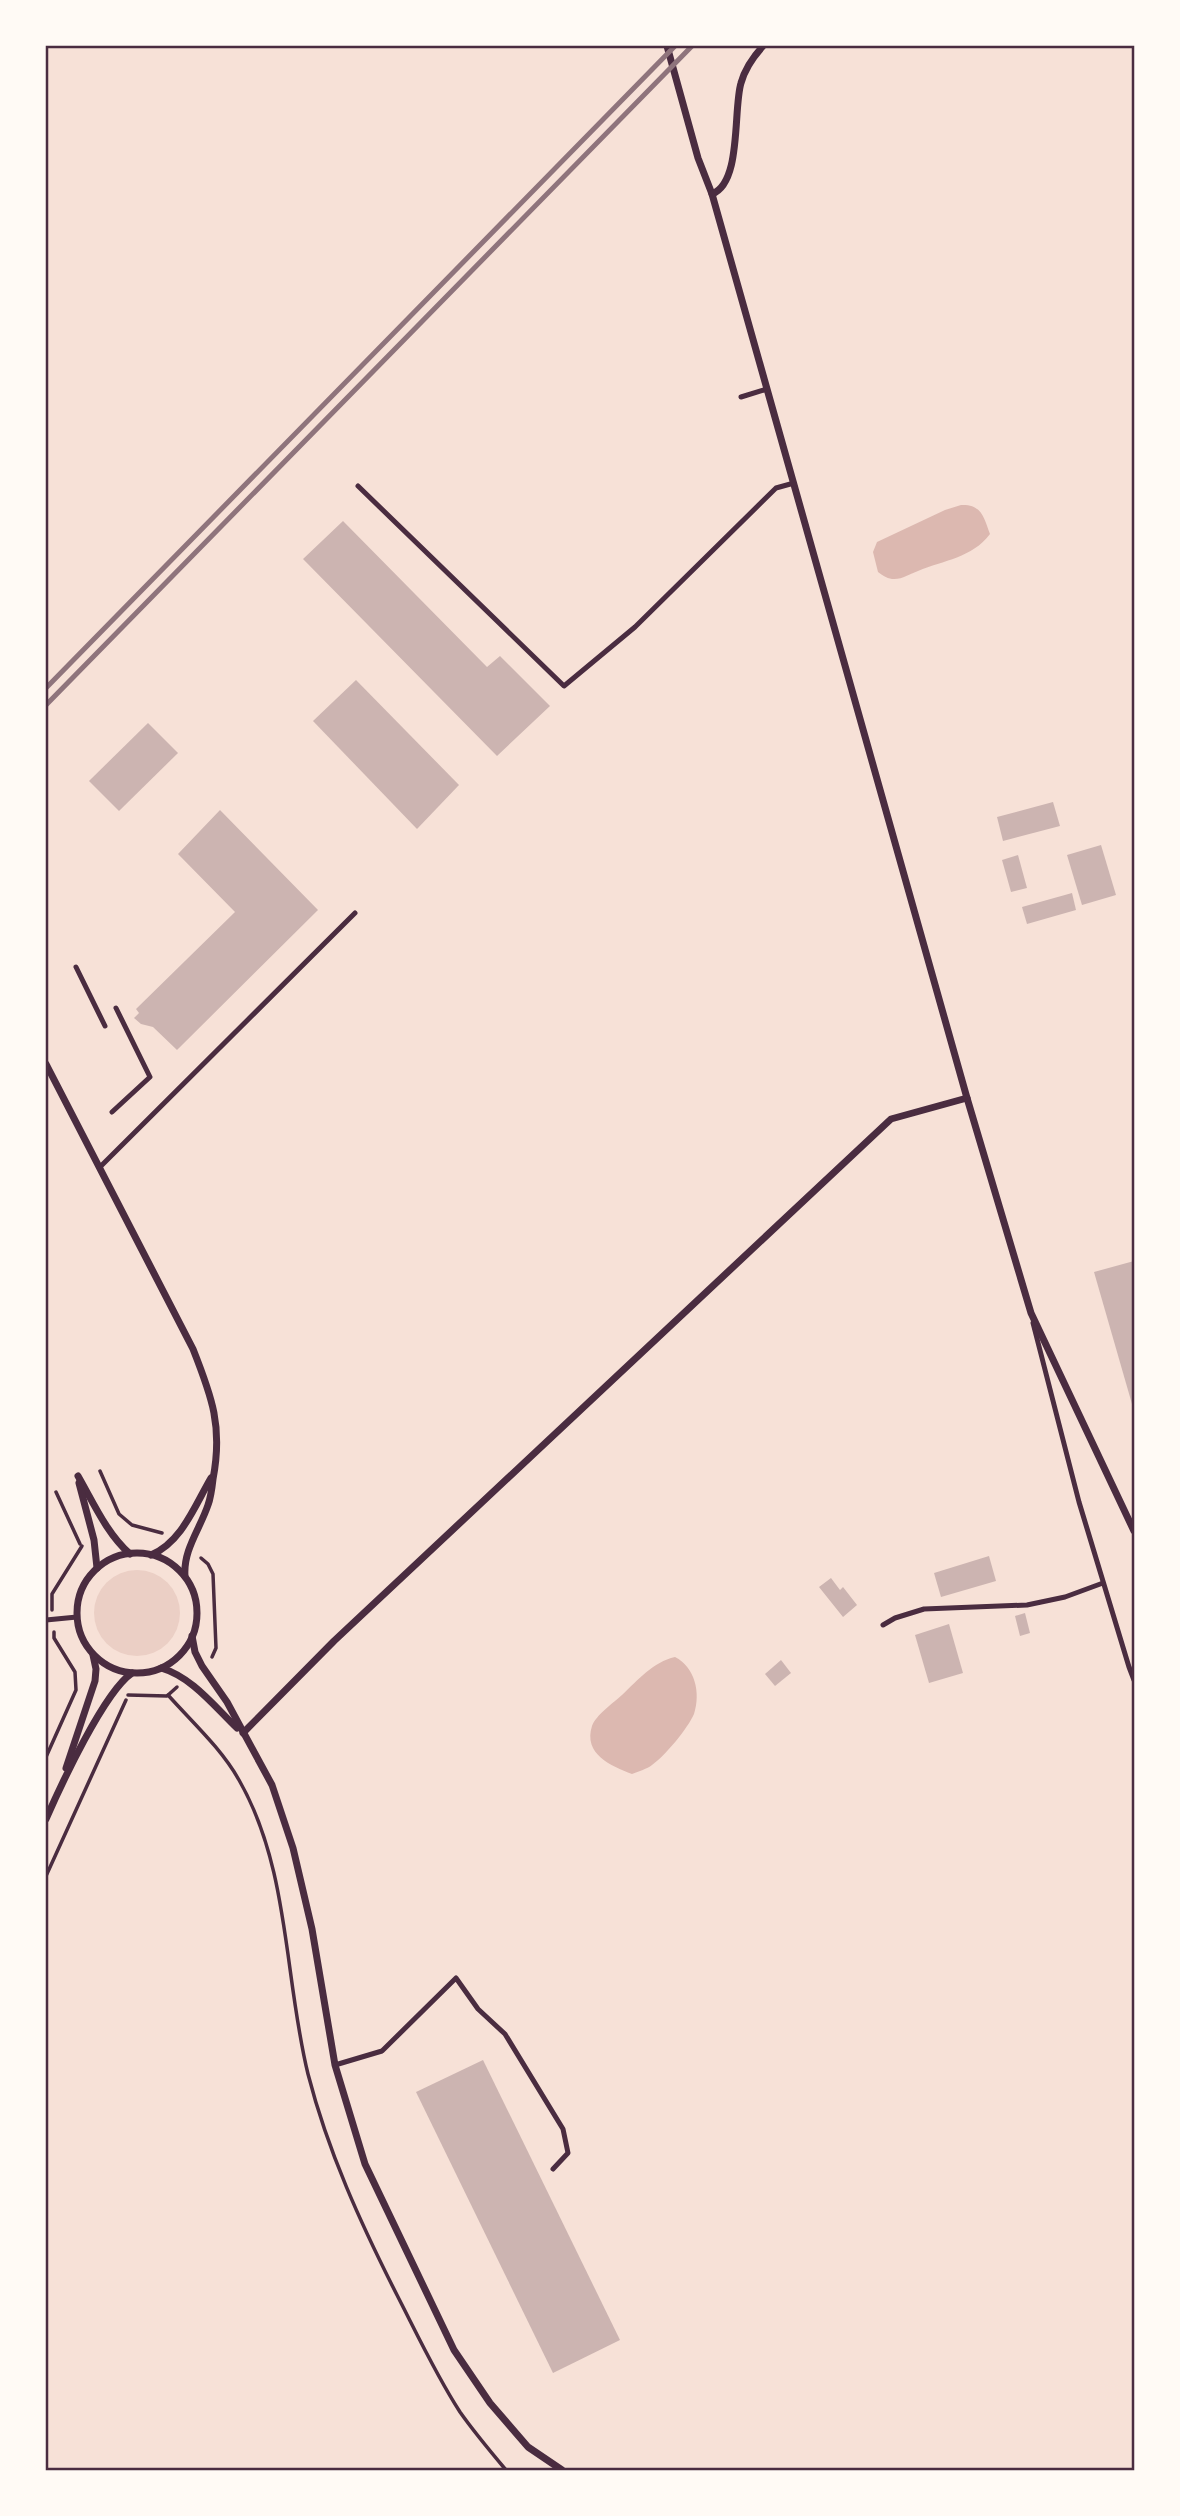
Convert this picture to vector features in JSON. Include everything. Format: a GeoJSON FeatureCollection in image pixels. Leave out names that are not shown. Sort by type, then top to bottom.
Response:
{"type":"FeatureCollection","features":[{"type":"Feature","properties":{"kind":"street"},"geometry":{"type":"LineString","coordinates":[[667,46],[698,158],[712,194],[967,1098],[1031,1313],[1135,1531]]}},
{"type":"Feature","properties":{"kind":"street"},"geometry":{"type":"LineString","coordinates":[[712,194],[719,191],[725,183],[735,138],[740,85],[746,69],[763,46]]}},
{"type":"Feature","properties":{"kind":"street"},"geometry":{"type":"LineString","coordinates":[[46,1063],[193,1349],[209,1390],[216,1416],[218,1445],[215,1471],[209,1504],[184,1563],[185,1576]]}},
{"type":"Feature","properties":{"kind":"street"},"geometry":{"type":"LineString","coordinates":[[243,1733],[334,1641],[891,1119],[967,1098]]}},
{"type":"Feature","properties":{"kind":"street"},"geometry":{"type":"LineString","coordinates":[[150,1555],[175,1540],[215,1471]]}},
{"type":"Feature","properties":{"kind":"street"},"geometry":{"type":"LineString","coordinates":[[97,1568],[94,1540],[78,1476],[111,1532],[130,1554]]}},
{"type":"Feature","properties":{"kind":"street"},"geometry":{"type":"LineString","coordinates":[[46,1819],[61,1784],[95,1681],[93,1655],[80,1633],[77,1617],[78,1602],[83,1589],[97,1568],[117,1557],[130,1554],[163,1559],[176,1566],[185,1576],[193,1593],[197,1614],[192,1636],[175,1660],[161,1668],[132,1673],[123,1679],[61,1784]]}},
{"type":"Feature","properties":{"kind":"street"},"geometry":{"type":"LineString","coordinates":[[192,1636],[195,1652],[202,1666],[227,1702],[272,1785],[293,1847],[312,1929],[335,2065],[365,2164],[454,2350],[490,2403],[528,2447],[557,2469]]}},
{"type":"Feature","properties":{"kind":"street"},"geometry":{"type":"LineString","coordinates":[[93,1655],[105,1664],[132,1673]]}},
{"type":"Feature","properties":{"kind":"street"},"geometry":{"type":"LineString","coordinates":[[161,1668],[186,1679],[243,1733]]}},
{"type":"Feature","properties":{"kind":"lane"},"geometry":{"type":"LineString","coordinates":[[740,397],[767,389]]}},
{"type":"Feature","properties":{"kind":"lane"},"geometry":{"type":"LineString","coordinates":[[358,486],[564,686],[635,628],[776,488],[794,483]]}},
{"type":"Feature","properties":{"kind":"lane"},"geometry":{"type":"LineString","coordinates":[[100,1167],[355,913]]}},
{"type":"Feature","properties":{"kind":"lane"},"geometry":{"type":"LineString","coordinates":[[76,967],[105,1026]]}},
{"type":"Feature","properties":{"kind":"lane"},"geometry":{"type":"LineString","coordinates":[[112,1112],[150,1077],[116,1008]]}},
{"type":"Feature","properties":{"kind":"lane"},"geometry":{"type":"LineString","coordinates":[[1031,1313],[1079,1502],[1135,1680]]}},
{"type":"Feature","properties":{"kind":"lane"},"geometry":{"type":"LineString","coordinates":[[883,1625],[895,1618],[924,1609],[1027,1605],[1065,1597],[1103,1583]]}},
{"type":"Feature","properties":{"kind":"lane"},"geometry":{"type":"LineString","coordinates":[[46,1620],[77,1617]]}},
{"type":"Feature","properties":{"kind":"lane"},"geometry":{"type":"LineString","coordinates":[[335,2065],[382,2051],[456,1978],[478,2008],[505,2034],[563,2129],[568,2153],[553,2169]]}},
{"type":"Feature","properties":{"kind":"path"},"geometry":{"type":"LineString","coordinates":[[100,1471],[120,1514],[132,1525],[156,1531],[175,1540]]}},
{"type":"Feature","properties":{"kind":"path"},"geometry":{"type":"LineString","coordinates":[[56,1492],[81,1546]]}},
{"type":"Feature","properties":{"kind":"path"},"geometry":{"type":"LineString","coordinates":[[189,1549],[208,1564],[213,1574],[216,1648],[202,1666]]}},
{"type":"Feature","properties":{"kind":"path"},"geometry":{"type":"LineString","coordinates":[[46,1756],[76,1690],[75,1672]]}},
{"type":"Feature","properties":{"kind":"path"},"geometry":{"type":"LineString","coordinates":[[46,1876],[128,1695],[167,1696],[186,1679]]}},
{"type":"Feature","properties":{"kind":"shaded area"},"geometry":{"type":"Polygon","coordinates":[[[961,505],[974,507],[984,518],[990,534],[983,542],[957,557],[902,578],[890,579],[878,572],[873,552],[877,542],[961,505]]]}},
{"type":"Feature","properties":{"kind":"shaded area"},"geometry":{"type":"Polygon","coordinates":[[[137,1570],[153,1574],[167,1583],[176,1597],[180,1613],[176,1629],[167,1643],[153,1652],[137,1656],[121,1652],[107,1643],[98,1629],[94,1613],[98,1597],[107,1583],[121,1574],[137,1570]]]}},
{"type":"Feature","properties":{"kind":"shaded area"},"geometry":{"type":"Polygon","coordinates":[[[675,1657],[687,1667],[695,1681],[696,1706],[687,1727],[663,1755],[645,1769],[632,1774],[608,1763],[595,1751],[592,1744],[590,1736],[594,1722],[646,1672],[675,1657]]]}},
{"type":"Feature","properties":{"kind":"building"},"geometry":{"type":"Polygon","coordinates":[[[343,521],[487,667],[500,656],[550,706],[497,756],[303,559],[343,521]]]}},
{"type":"Feature","properties":{"kind":"building"},"geometry":{"type":"Polygon","coordinates":[[[356,680],[459,785],[417,829],[313,721],[356,680]]]}},
{"type":"Feature","properties":{"kind":"building"},"geometry":{"type":"Polygon","coordinates":[[[148,723],[178,753],[119,811],[89,781],[148,723]]]}},
{"type":"Feature","properties":{"kind":"building"},"geometry":{"type":"Polygon","coordinates":[[[1053,802],[1060,826],[1003,841],[997,817],[1053,802]]]}},
{"type":"Feature","properties":{"kind":"building"},"geometry":{"type":"Polygon","coordinates":[[[220,810],[318,910],[177,1050],[153,1027],[141,1024],[134,1018],[139,1013],[136,1009],[235,912],[178,854],[220,810]]]}},
{"type":"Feature","properties":{"kind":"building"},"geometry":{"type":"Polygon","coordinates":[[[1101,845],[1116,895],[1082,905],[1067,855],[1101,845]]]}},
{"type":"Feature","properties":{"kind":"building"},"geometry":{"type":"Polygon","coordinates":[[[1018,855],[1027,888],[1011,892],[1002,860],[1018,855]]]}},
{"type":"Feature","properties":{"kind":"building"},"geometry":{"type":"Polygon","coordinates":[[[1072,893],[1076,910],[1027,924],[1022,907],[1072,893]]]}},
{"type":"Feature","properties":{"kind":"building"},"geometry":{"type":"Polygon","coordinates":[[[1134,1261],[1134,1411],[1094,1272],[1134,1261]]]}},
{"type":"Feature","properties":{"kind":"building"},"geometry":{"type":"Polygon","coordinates":[[[989,1556],[996,1581],[941,1597],[934,1573],[989,1556]]]}},
{"type":"Feature","properties":{"kind":"building"},"geometry":{"type":"Polygon","coordinates":[[[831,1578],[840,1590],[843,1587],[857,1605],[843,1617],[819,1587],[831,1578]]]}},
{"type":"Feature","properties":{"kind":"building"},"geometry":{"type":"Polygon","coordinates":[[[1025,1613],[1030,1633],[1020,1636],[1015,1616],[1025,1613]]]}},
{"type":"Feature","properties":{"kind":"building"},"geometry":{"type":"Polygon","coordinates":[[[949,1624],[963,1673],[929,1683],[915,1635],[949,1624]]]}},
{"type":"Feature","properties":{"kind":"building"},"geometry":{"type":"Polygon","coordinates":[[[781,1660],[791,1673],[775,1686],[765,1674],[781,1660]]]}},
{"type":"Feature","properties":{"kind":"building"},"geometry":{"type":"Polygon","coordinates":[[[483,2060],[620,2340],[553,2373],[416,2092],[483,2060]]]}},
{"type":"Feature","properties":{"kind":"railway"},"geometry":{"type":"LineString","coordinates":[[46,688],[675,46]]}},
{"type":"Feature","properties":{"kind":"railway"},"geometry":{"type":"LineString","coordinates":[[46,705],[692,46]]}}]}
